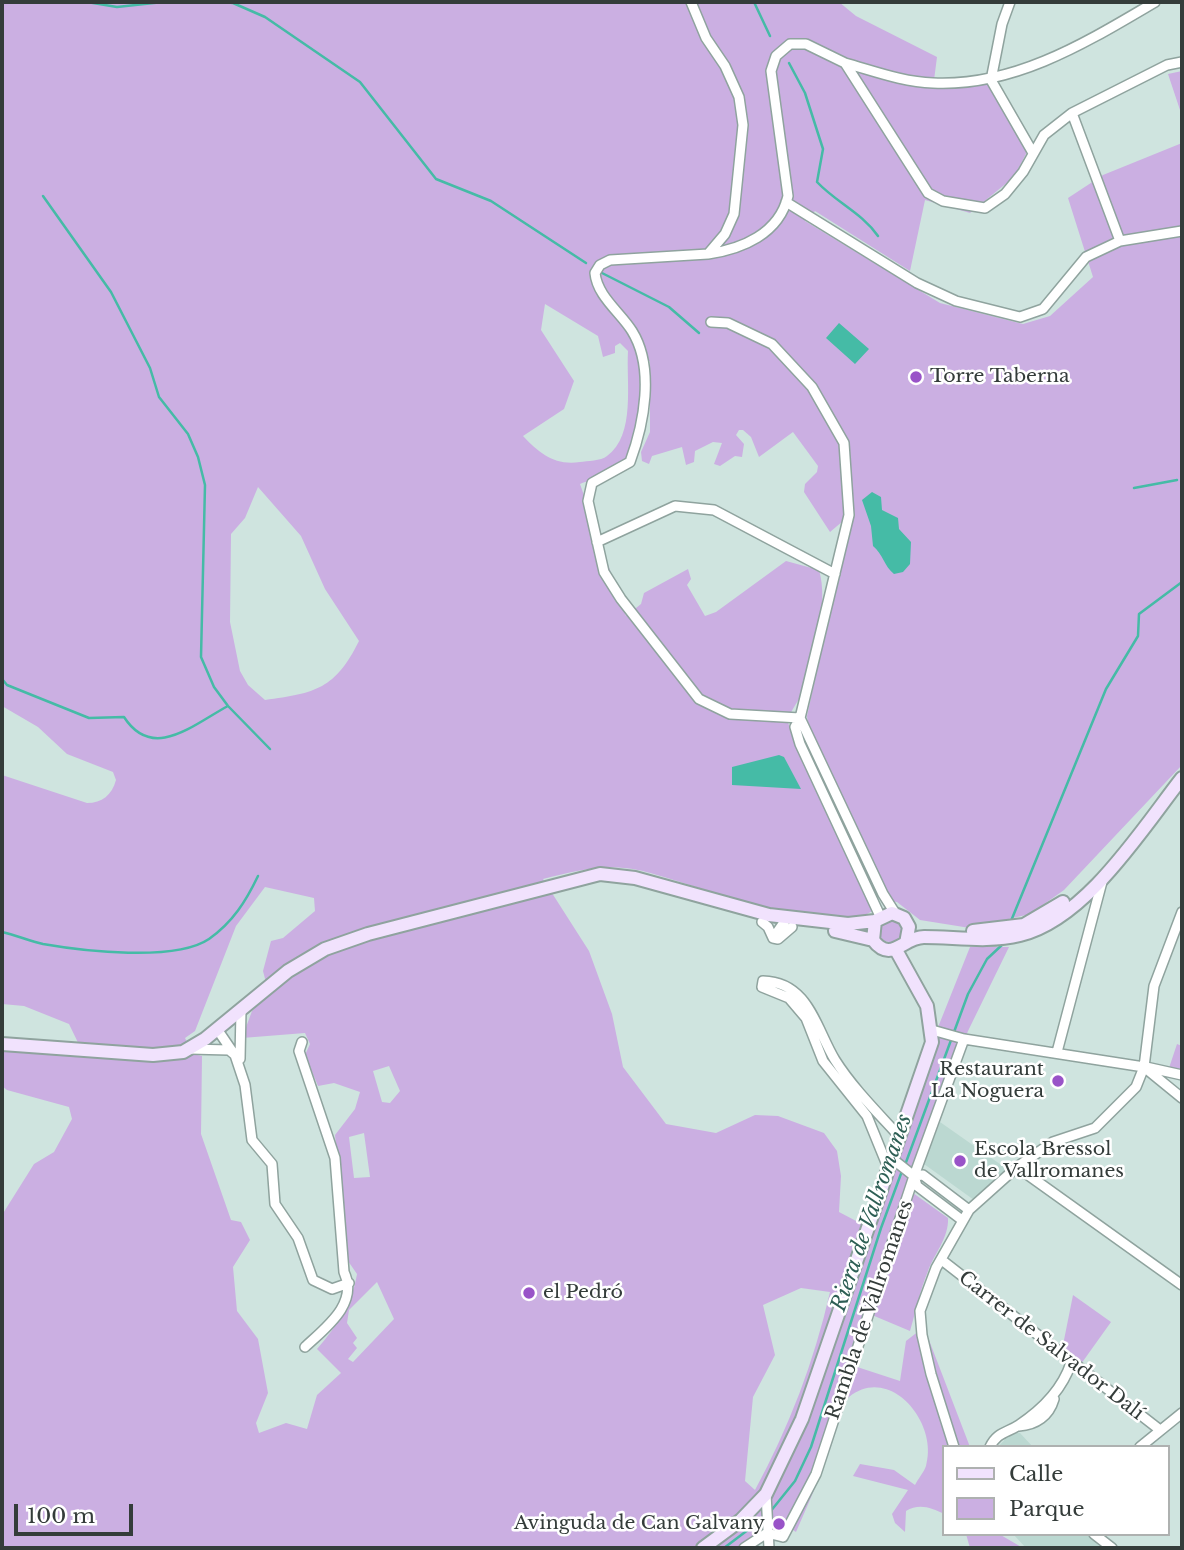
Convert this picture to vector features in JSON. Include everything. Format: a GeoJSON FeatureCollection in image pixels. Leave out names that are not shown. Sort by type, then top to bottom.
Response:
{"type":"FeatureCollection","features":[{"type":"Feature","properties":{"kind":"main road"},"geometry":{"type":"LineString","coordinates":[[650,882],[762,922],[783,927],[846,932],[873,940],[884,950],[922,937],[1015,932],[1052,920],[1098,876],[1182,769]]}},
{"type":"Feature","properties":{"kind":"main road"},"geometry":{"type":"LineString","coordinates":[[1098,876],[1115,864],[1180,784]]}},
{"type":"Feature","properties":{"kind":"main road"},"geometry":{"type":"LineString","coordinates":[[2,1044],[153,1055],[176,1054],[220,1035],[241,1010],[304,960],[368,934],[586,877],[612,874],[650,882],[783,927],[848,924],[895,913],[908,923],[930,930],[990,935]]}},
{"type":"Feature","properties":{"kind":"main road"},"geometry":{"type":"LineString","coordinates":[[873,940],[878,919]]}},
{"type":"Feature","properties":{"kind":"main road"},"geometry":{"type":"LineString","coordinates":[[901,946],[910,933],[908,923]]}},
{"type":"Feature","properties":{"kind":"main road"},"geometry":{"type":"LineString","coordinates":[[901,946],[927,1006],[932,1030]]}},
{"type":"Feature","properties":{"kind":"main road","name":"Rambla de Vallromanes"},"geometry":{"type":"LineString","coordinates":[[703,1548],[741,1520],[766,1494],[802,1419],[932,1042],[932,1030]]}},
{"type":"Feature","properties":{"kind":"street"},"geometry":{"type":"LineString","coordinates":[[691,2],[706,38],[725,66],[734,86],[743,125],[734,214],[725,234],[708,254]]}},
{"type":"Feature","properties":{"kind":"street"},"geometry":{"type":"LineString","coordinates":[[1010,2],[1002,24],[991,80],[1034,153]]}},
{"type":"Feature","properties":{"kind":"street"},"geometry":{"type":"LineString","coordinates":[[895,913],[883,894],[806,725],[800,718],[730,714],[699,699],[621,599],[604,572],[588,501],[589,489],[592,483],[630,462],[640,436],[644,357],[633,332],[603,293],[595,273],[600,265],[610,260],[730,251],[761,237],[784,211],[786,202],[771,71],[776,56],[790,44],[806,44],[845,62],[890,76],[933,83],[991,80],[1039,65],[1155,2]]}},
{"type":"Feature","properties":{"kind":"street"},"geometry":{"type":"LineString","coordinates":[[845,62],[929,193],[943,201],[985,208],[1005,194],[1044,135],[1072,113],[1167,65],[1182,61]]}},
{"type":"Feature","properties":{"kind":"street"},"geometry":{"type":"LineString","coordinates":[[1072,113],[1120,241]]}},
{"type":"Feature","properties":{"kind":"street"},"geometry":{"type":"LineString","coordinates":[[786,202],[917,284],[956,301],[1020,317],[1043,309],[1086,257],[1120,241],[1182,231]]}},
{"type":"Feature","properties":{"kind":"street"},"geometry":{"type":"LineString","coordinates":[[711,322],[728,323],[772,344],[812,387],[844,443],[849,515],[800,718],[795,727],[800,744],[878,919]]}},
{"type":"Feature","properties":{"kind":"street"},"geometry":{"type":"LineString","coordinates":[[597,542],[675,506],[714,510],[835,574]]}},
{"type":"Feature","properties":{"kind":"street"},"geometry":{"type":"LineString","coordinates":[[1057,1052],[1098,876]]}},
{"type":"Feature","properties":{"kind":"street"},"geometry":{"type":"LineString","coordinates":[[953,1445],[930,1374],[920,1311],[936,1268],[943,1261],[969,1210],[1017,1167],[1053,1142],[1095,1128],[1136,1087],[1144,1067],[1154,986],[1182,912]]}},
{"type":"Feature","properties":{"kind":"street"},"geometry":{"type":"LineString","coordinates":[[878,1143],[897,1138],[836,1062],[809,1007],[783,984],[763,981],[762,987],[789,998],[806,1018],[824,1061],[859,1104],[878,1143],[889,1161],[914,1177],[917,1186],[962,1220]]}},
{"type":"Feature","properties":{"kind":"street"},"geometry":{"type":"LineString","coordinates":[[241,1010],[240,1068],[252,1140],[272,1164],[275,1204],[298,1238],[313,1280],[332,1289],[349,1283]]}},
{"type":"Feature","properties":{"kind":"street"},"geometry":{"type":"LineString","coordinates":[[220,1035],[233,1038],[239,1030]]}},
{"type":"Feature","properties":{"kind":"street"},"geometry":{"type":"LineString","coordinates":[[932,1030],[954,1033],[964,1039],[1057,1052],[1182,1075]]}},
{"type":"Feature","properties":{"kind":"street"},"geometry":{"type":"LineString","coordinates":[[220,1035],[235,1055],[240,1068]]}},
{"type":"Feature","properties":{"kind":"street","name":"Rambla de Vallromanes"},"geometry":{"type":"LineString","coordinates":[[744,1548],[767,1533],[783,1537],[816,1474],[914,1177],[964,1039]]}},
{"type":"Feature","properties":{"kind":"street"},"geometry":{"type":"LineString","coordinates":[[302,1042],[299,1051],[335,1158],[344,1272],[349,1283],[347,1297],[339,1314],[305,1348]]}},
{"type":"Feature","properties":{"kind":"street"},"geometry":{"type":"LineString","coordinates":[[190,1049],[229,1050],[235,1055]]}},
{"type":"Feature","properties":{"kind":"street"},"geometry":{"type":"LineString","coordinates":[[1144,1067],[1182,1098]]}},
{"type":"Feature","properties":{"kind":"street"},"geometry":{"type":"LineString","coordinates":[[886,1122],[905,1115]]}},
{"type":"Feature","properties":{"kind":"street"},"geometry":{"type":"LineString","coordinates":[[1017,1167],[1182,1285]]}},
{"type":"Feature","properties":{"kind":"street"},"geometry":{"type":"LineString","coordinates":[[914,1177],[923,1175],[969,1210]]}},
{"type":"Feature","properties":{"kind":"street","name":"Carrer de Salvador Dalí"},"geometry":{"type":"LineString","coordinates":[[943,1261],[1160,1430]]}},
{"type":"Feature","properties":{"kind":"street"},"geometry":{"type":"LineString","coordinates":[[991,1445],[1000,1433],[1018,1426],[1055,1394],[1071,1363]]}},
{"type":"Feature","properties":{"kind":"street"},"geometry":{"type":"LineString","coordinates":[[1142,1445],[1182,1413]]}},
{"type":"Feature","properties":{"kind":"street"},"geometry":{"type":"LineString","coordinates":[[766,1494],[769,1548]]}},
{"type":"Feature","properties":{"kind":"street"},"geometry":{"type":"LineString","coordinates":[[1097,1536],[1112,1548]]}},
{"type":"Feature","properties":{"kind":"shaded area"},"geometry":{"type":"Polygon","coordinates":[[[839,323],[869,349],[855,364],[826,338],[839,323]]]}},
{"type":"Feature","properties":{"kind":"shaded area"},"geometry":{"type":"Polygon","coordinates":[[[872,492],[881,497],[882,510],[898,518],[899,529],[911,542],[910,564],[903,572],[894,574],[873,546],[871,526],[862,500],[872,492]]]}},
{"type":"Feature","properties":{"kind":"shaded area"},"geometry":{"type":"Polygon","coordinates":[[[779,755],[784,757],[801,789],[732,785],[732,767],[779,755]]]}},
{"type":"Feature","properties":{"kind":"shaded area","name":"Escola Bressol de Vallromanes"},"geometry":{"type":"Polygon","coordinates":[[[940,1122],[1007,1169],[974,1200],[924,1164],[940,1122]]]}},
{"type":"Feature","properties":{"kind":"shaded area"},"geometry":{"type":"Polygon","coordinates":[[[1020,1433],[1031,1445],[1000,1445],[1009,1435],[1020,1433]]]}},
{"type":"Feature","properties":{"kind":"shaded area"},"geometry":{"type":"Polygon","coordinates":[[[1015,1536],[1090,1536],[1101,1548],[1026,1548],[1015,1536]]]}},
{"type":"Feature","properties":{"kind":"green space"},"geometry":{"type":"Polygon","coordinates":[[[2,2],[839,2],[856,16],[937,57],[933,88],[990,83],[1029,148],[1014,177],[970,213],[925,200],[910,271],[815,211],[805,221],[940,303],[1023,324],[1050,316],[1093,277],[1068,198],[1103,175],[1182,143],[1182,765],[1064,890],[1030,914],[970,928],[920,920],[897,902],[890,901],[808,725],[807,716],[830,610],[830,574],[843,521],[830,532],[804,492],[805,484],[817,472],[818,466],[793,432],[759,457],[751,437],[739,430],[736,435],[744,444],[742,457],[735,456],[720,466],[714,464],[722,443],[713,442],[695,451],[694,462],[686,465],[682,447],[652,456],[649,464],[642,461],[641,452],[650,432],[650,361],[640,364],[639,424],[628,457],[613,471],[580,484],[626,616],[641,604],[644,593],[688,569],[691,579],[687,585],[705,616],[716,612],[786,561],[819,570],[822,598],[816,646],[804,689],[788,723],[872,900],[872,911],[852,918],[825,919],[793,914],[625,868],[590,869],[543,879],[589,951],[612,1014],[623,1067],[666,1124],[716,1133],[755,1115],[778,1116],[824,1133],[837,1151],[841,1176],[839,1212],[860,1223],[970,947],[1009,947],[968,1031],[914,1166],[848,1364],[900,1381],[906,1341],[924,1327],[969,1445],[942,1445],[942,1513],[925,1507],[906,1511],[905,1532],[895,1523],[892,1514],[908,1490],[853,1476],[860,1464],[894,1470],[915,1485],[926,1466],[928,1449],[925,1432],[918,1417],[908,1403],[895,1393],[880,1388],[865,1389],[849,1397],[844,1403],[827,1457],[796,1532],[779,1520],[739,1548],[2,1548],[2,1215],[34,1164],[54,1152],[72,1119],[69,1107],[7,1090],[2,1086],[2,1049],[84,1055],[69,1024],[24,1006],[2,1004],[2,775],[87,803],[106,797],[116,780],[113,772],[67,754],[38,727],[2,706],[2,2]],[[545,304],[541,330],[574,381],[564,409],[523,436],[541,453],[555,460],[571,463],[604,458],[616,447],[626,422],[628,351],[620,343],[615,346],[615,353],[603,357],[598,336],[545,304]],[[258,487],[245,518],[231,534],[230,622],[240,671],[248,685],[265,700],[311,691],[332,679],[359,641],[325,589],[301,536],[258,487]],[[265,887],[236,926],[195,1031],[185,1038],[193,1054],[202,1056],[201,1134],[231,1220],[241,1222],[250,1240],[233,1267],[237,1311],[258,1339],[268,1393],[256,1423],[259,1433],[286,1423],[307,1429],[317,1395],[341,1373],[317,1349],[343,1314],[357,1274],[348,1261],[335,1135],[355,1109],[360,1092],[334,1083],[318,1086],[305,1055],[310,1044],[305,1033],[242,1038],[252,1011],[269,994],[263,971],[271,941],[283,938],[315,911],[314,898],[265,887]],[[389,1066],[373,1071],[382,1102],[390,1103],[400,1091],[389,1066]],[[364,1133],[349,1137],[354,1178],[370,1177],[364,1133]],[[377,1282],[349,1310],[347,1323],[357,1338],[353,1343],[357,1348],[348,1359],[353,1362],[394,1319],[377,1282]],[[801,1288],[763,1305],[775,1355],[753,1397],[745,1481],[755,1490],[799,1394],[830,1292],[801,1288]]]}},
{"type":"Feature","properties":{"kind":"green space"},"geometry":{"type":"Polygon","coordinates":[[[1182,71],[1182,116],[1168,74],[1182,71]]]}},
{"type":"Feature","properties":{"kind":"green space"},"geometry":{"type":"Polygon","coordinates":[[[890,920],[898,923],[901,931],[898,939],[890,942],[882,939],[879,931],[882,923],[890,920]]]}},
{"type":"Feature","properties":{"kind":"green space"},"geometry":{"type":"Polygon","coordinates":[[[1177,1044],[1182,1046],[1182,1073],[1169,1068],[1177,1044]]]}},
{"type":"Feature","properties":{"kind":"green space"},"geometry":{"type":"Polygon","coordinates":[[[913,1193],[948,1218],[948,1225],[925,1278],[910,1331],[872,1315],[913,1193]]]}},
{"type":"Feature","properties":{"kind":"green space"},"geometry":{"type":"Polygon","coordinates":[[[1073,1295],[1111,1322],[1081,1364],[1062,1350],[1073,1295]]]}},
{"type":"Feature","properties":{"kind":"green space"},"geometry":{"type":"Polygon","coordinates":[[[967,1536],[1002,1536],[1023,1548],[970,1548],[967,1536]]]}},
{"type":"Feature","properties":{"kind":"waterway"},"geometry":{"type":"LineString","coordinates":[[87,2],[117,7],[163,2]]}},
{"type":"Feature","properties":{"kind":"waterway"},"geometry":{"type":"LineString","coordinates":[[222,2],[233,3],[265,17],[360,82],[436,179],[491,201],[586,263]]}},
{"type":"Feature","properties":{"kind":"waterway"},"geometry":{"type":"LineString","coordinates":[[754,2],[770,36]]}},
{"type":"Feature","properties":{"kind":"waterway"},"geometry":{"type":"LineString","coordinates":[[789,63],[805,93],[823,149],[817,182],[865,221],[878,236]]}},
{"type":"Feature","properties":{"kind":"waterway"},"geometry":{"type":"LineString","coordinates":[[43,196],[111,292],[150,368],[159,397],[188,434],[198,457],[205,485],[201,657],[214,687],[228,706],[270,749]]}},
{"type":"Feature","properties":{"kind":"waterway"},"geometry":{"type":"LineString","coordinates":[[602,273],[669,307],[699,333]]}},
{"type":"Feature","properties":{"kind":"waterway"},"geometry":{"type":"LineString","coordinates":[[1134,488],[1177,480]]}},
{"type":"Feature","properties":{"kind":"waterway","name":"Riera de Vallromanes"},"geometry":{"type":"LineString","coordinates":[[1011,921],[1106,689],[1138,636],[1139,614],[1182,582]]}},
{"type":"Feature","properties":{"kind":"waterway"},"geometry":{"type":"LineString","coordinates":[[2,679],[7,685],[89,718],[124,717],[135,730],[148,737],[174,735],[228,706]]}},
{"type":"Feature","properties":{"kind":"waterway"},"geometry":{"type":"LineString","coordinates":[[2,932],[43,944],[128,953],[152,953],[194,946],[218,932],[238,911],[258,876]]}},
{"type":"Feature","properties":{"kind":"waterway","name":"Riera de Vallromanes"},"geometry":{"type":"LineString","coordinates":[[905,1165],[968,994],[987,959],[1003,944]]}},
{"type":"Feature","properties":{"kind":"waterway","name":"Riera de Vallromanes"},"geometry":{"type":"LineString","coordinates":[[770,1512],[795,1481],[811,1447],[902,1171]]}},
{"type":"Feature","properties":{"kind":"waterway","name":"Riera de Vallromanes"},"geometry":{"type":"LineString","coordinates":[[724,1548],[765,1517]]}},
{"type":"Feature","properties":{"kind":"place","name":"Torre Taberna"},"geometry":{"type":"Point","coordinates":[916,377]}},
{"type":"Feature","properties":{"kind":"place","name":"Restaurant La Noguera"},"geometry":{"type":"Point","coordinates":[1058,1081]}},
{"type":"Feature","properties":{"kind":"place","name":"Escola Bressol de Vallromanes"},"geometry":{"type":"Point","coordinates":[960,1161]}},
{"type":"Feature","properties":{"kind":"place","name":"el Pedró"},"geometry":{"type":"Point","coordinates":[529,1293]}},
{"type":"Feature","properties":{"kind":"place","name":"Avinguda de Can Galvany"},"geometry":{"type":"Point","coordinates":[779,1524]}}]}
